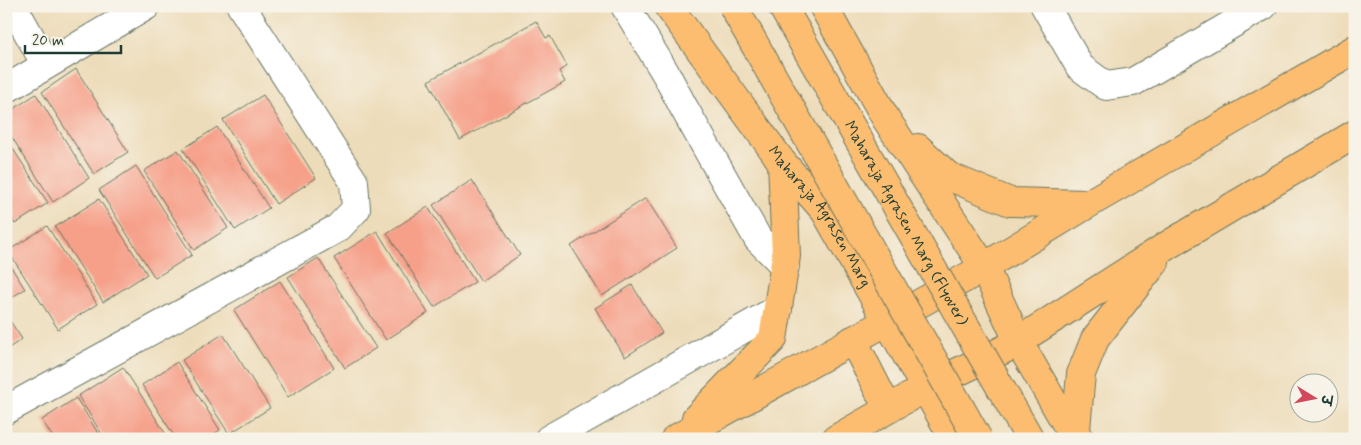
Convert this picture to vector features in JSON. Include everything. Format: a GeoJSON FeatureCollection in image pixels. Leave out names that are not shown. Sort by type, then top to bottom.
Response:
{"type":"FeatureCollection","features":[{"type":"Feature","properties":{"kind":"main road","name":"Maharaja Agrasen Marg"},"geometry":{"type":"LineString","coordinates":[[668,6],[782,162],[825,211],[954,439]]}},
{"type":"Feature","properties":{"kind":"main road"},"geometry":{"type":"LineString","coordinates":[[675,439],[773,339],[786,256],[782,162],[684,6]]}},
{"type":"Feature","properties":{"kind":"main road"},"geometry":{"type":"LineString","coordinates":[[733,6],[978,439]]}},
{"type":"Feature","properties":{"kind":"main road","name":"Maharaja Agrasen Marg (Flyover)"},"geometry":{"type":"LineString","coordinates":[[782,6],[1030,439]]}},
{"type":"Feature","properties":{"kind":"main road"},"geometry":{"type":"LineString","coordinates":[[823,6],[886,119],[984,267],[1018,341],[1075,439]]}},
{"type":"Feature","properties":{"kind":"main road"},"geometry":{"type":"LineString","coordinates":[[843,6],[886,119],[948,176],[1010,202],[1088,204]]}},
{"type":"Feature","properties":{"kind":"main road"},"geometry":{"type":"LineString","coordinates":[[675,439],[984,267],[1088,204],[1355,49]]}},
{"type":"Feature","properties":{"kind":"main road"},"geometry":{"type":"LineString","coordinates":[[836,439],[925,388],[1018,341],[1168,245],[1355,134]]}},
{"type":"Feature","properties":{"kind":"main road"},"geometry":{"type":"LineString","coordinates":[[1080,439],[1076,429],[1081,374],[1095,339],[1168,245]]}},
{"type":"Feature","properties":{"kind":"main road"},"geometry":{"type":"LineString","coordinates":[[853,340],[888,409]]}},
{"type":"Feature","properties":{"kind":"street"},"geometry":{"type":"LineString","coordinates":[[13,6],[46,66]]}},
{"type":"Feature","properties":{"kind":"street"},"geometry":{"type":"LineString","coordinates":[[6,89],[146,6]]}},
{"type":"Feature","properties":{"kind":"street"},"geometry":{"type":"LineString","coordinates":[[6,410],[338,228],[356,209],[354,182],[241,6]]}},
{"type":"Feature","properties":{"kind":"street"},"geometry":{"type":"LineString","coordinates":[[625,6],[666,74],[758,239],[785,266]]}},
{"type":"Feature","properties":{"kind":"street"},"geometry":{"type":"LineString","coordinates":[[1045,6],[1080,67],[1106,86],[1133,82],[1263,6]]}},
{"type":"Feature","properties":{"kind":"street"},"geometry":{"type":"LineString","coordinates":[[549,439],[778,309]]}},
{"type":"Feature","properties":{"kind":"building"},"geometry":{"type":"Polygon","coordinates":[[[536,21],[546,38],[550,36],[567,66],[559,71],[565,82],[460,140],[428,81],[536,21]]]}},
{"type":"Feature","properties":{"kind":"building"},"geometry":{"type":"Polygon","coordinates":[[[76,69],[128,152],[94,174],[42,92],[76,69]]]}},
{"type":"Feature","properties":{"kind":"building"},"geometry":{"type":"Polygon","coordinates":[[[36,94],[89,178],[53,202],[6,128],[6,114],[36,94]]]}},
{"type":"Feature","properties":{"kind":"building"},"geometry":{"type":"Polygon","coordinates":[[[263,95],[316,178],[276,204],[223,120],[263,95]]]}},
{"type":"Feature","properties":{"kind":"building"},"geometry":{"type":"Polygon","coordinates":[[[217,127],[269,208],[235,230],[183,149],[217,127]]]}},
{"type":"Feature","properties":{"kind":"building"},"geometry":{"type":"Polygon","coordinates":[[[6,138],[48,203],[15,224],[6,211],[6,138]]]}},
{"type":"Feature","properties":{"kind":"building"},"geometry":{"type":"Polygon","coordinates":[[[178,150],[228,228],[194,250],[144,171],[178,150]]]}},
{"type":"Feature","properties":{"kind":"building"},"geometry":{"type":"Polygon","coordinates":[[[136,166],[192,255],[155,278],[99,190],[136,166]]]}},
{"type":"Feature","properties":{"kind":"building"},"geometry":{"type":"Polygon","coordinates":[[[472,180],[520,255],[481,281],[433,205],[472,180]]]}},
{"type":"Feature","properties":{"kind":"building"},"geometry":{"type":"Polygon","coordinates":[[[646,198],[677,248],[602,296],[571,246],[646,198]]]}},
{"type":"Feature","properties":{"kind":"building"},"geometry":{"type":"Polygon","coordinates":[[[99,199],[147,274],[103,302],[55,227],[99,199]]]}},
{"type":"Feature","properties":{"kind":"building"},"geometry":{"type":"Polygon","coordinates":[[[428,207],[475,282],[434,307],[387,233],[428,207]]]}},
{"type":"Feature","properties":{"kind":"building"},"geometry":{"type":"Polygon","coordinates":[[[47,226],[97,304],[58,329],[8,251],[47,226]]]}},
{"type":"Feature","properties":{"kind":"building"},"geometry":{"type":"Polygon","coordinates":[[[377,231],[428,313],[386,340],[334,258],[377,231]]]}},
{"type":"Feature","properties":{"kind":"building"},"geometry":{"type":"Polygon","coordinates":[[[318,258],[376,348],[345,368],[288,277],[318,258]]]}},
{"type":"Feature","properties":{"kind":"building"},"geometry":{"type":"Polygon","coordinates":[[[6,259],[25,289],[6,301],[6,259]]]}},
{"type":"Feature","properties":{"kind":"building"},"geometry":{"type":"Polygon","coordinates":[[[280,281],[334,368],[288,397],[234,310],[280,281]]]}},
{"type":"Feature","properties":{"kind":"building"},"geometry":{"type":"Polygon","coordinates":[[[632,285],[662,333],[625,357],[595,308],[632,285]]]}},
{"type":"Feature","properties":{"kind":"building"},"geometry":{"type":"Polygon","coordinates":[[[6,315],[22,339],[6,350],[6,315]]]}},
{"type":"Feature","properties":{"kind":"building"},"geometry":{"type":"Polygon","coordinates":[[[223,334],[270,408],[229,434],[182,360],[223,334]]]}},
{"type":"Feature","properties":{"kind":"building"},"geometry":{"type":"Polygon","coordinates":[[[177,362],[220,430],[207,439],[176,439],[142,385],[177,362]]]}},
{"type":"Feature","properties":{"kind":"building"},"geometry":{"type":"Polygon","coordinates":[[[123,367],[169,439],[105,439],[78,396],[123,367]]]}},
{"type":"Feature","properties":{"kind":"building"},"geometry":{"type":"Polygon","coordinates":[[[76,398],[102,439],[54,439],[42,420],[76,398]]]}}]}
